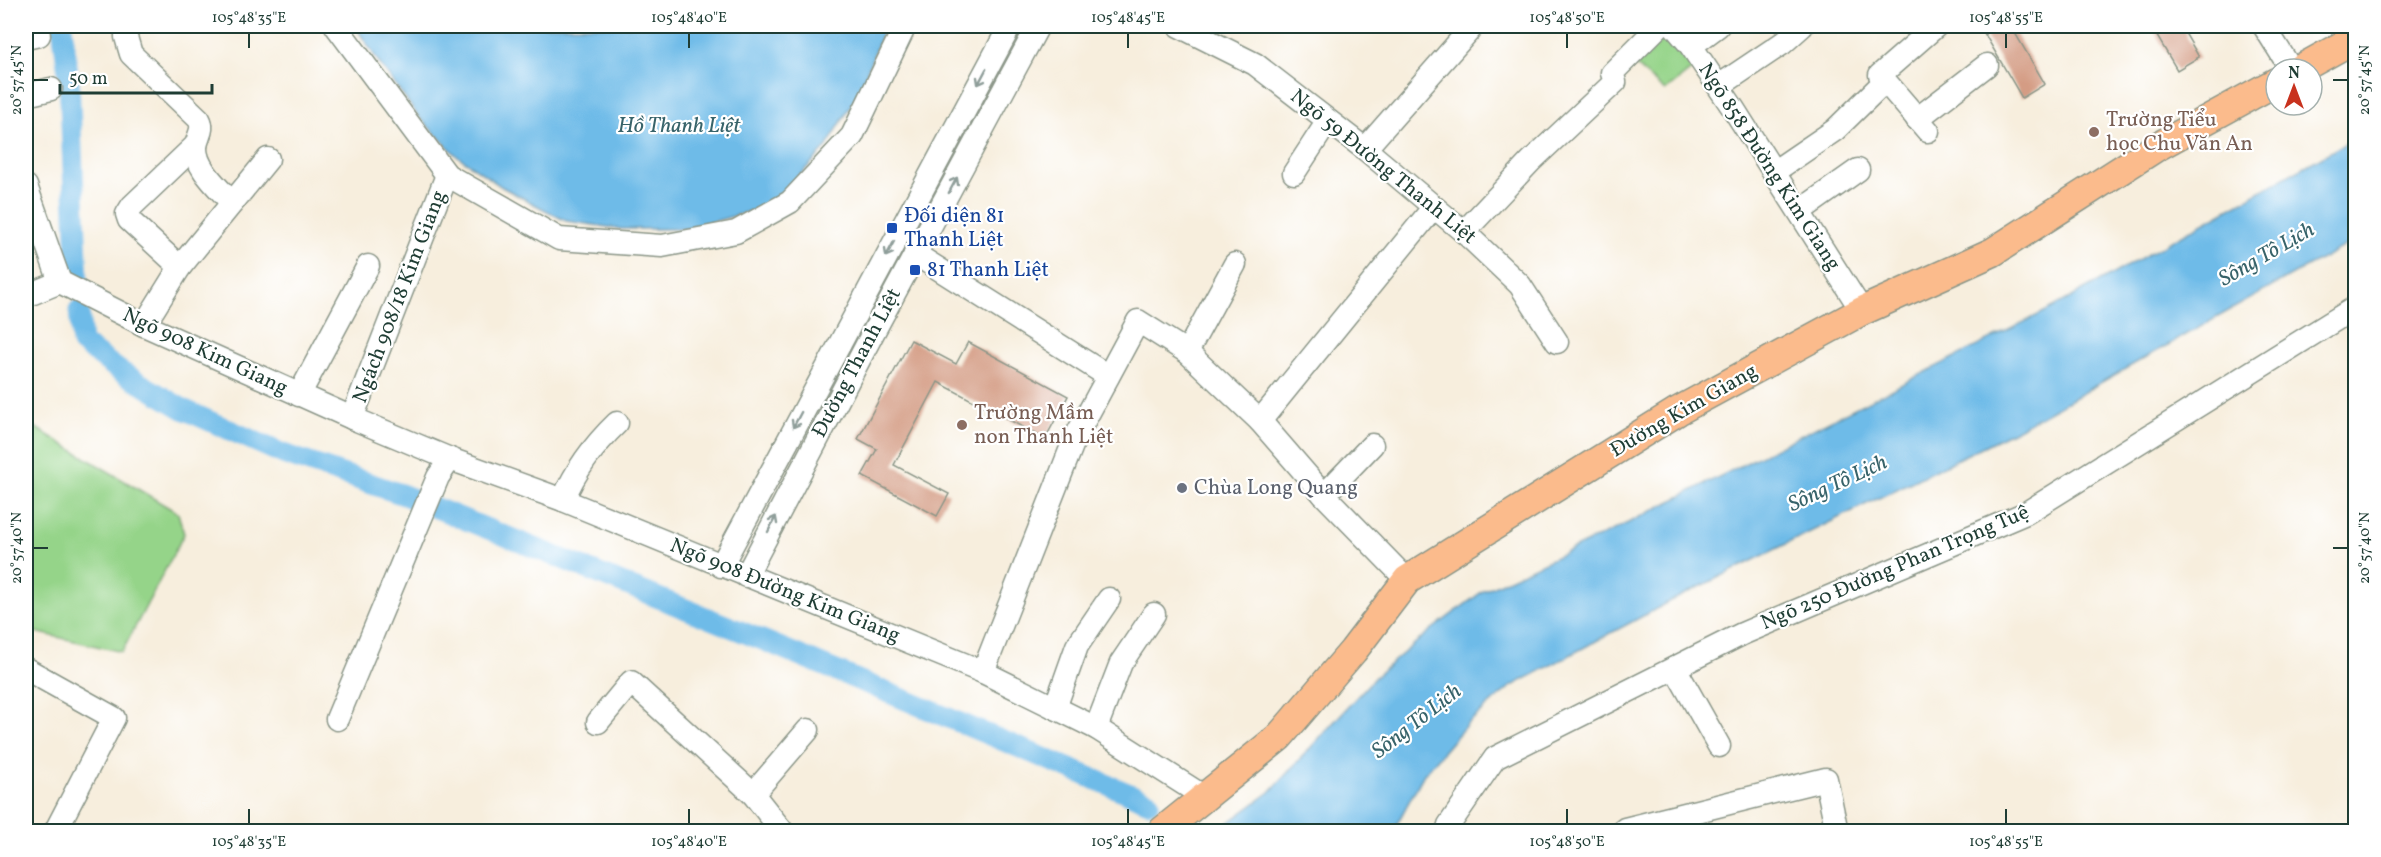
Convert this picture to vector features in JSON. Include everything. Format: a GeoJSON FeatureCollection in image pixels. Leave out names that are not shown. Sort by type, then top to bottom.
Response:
{"type":"FeatureCollection","features":[{"type":"Feature","properties":{"kind":"main road"},"geometry":{"type":"LineString","coordinates":[[2321,57],[2355,38]]}},
{"type":"Feature","properties":{"kind":"main road","name":"Đường Kim Giang"},"geometry":{"type":"LineString","coordinates":[[1161,831],[1279,736],[1353,651],[1407,580],[1678,411],[1862,311],[1993,252],[2155,148],[2264,89]]}},
{"type":"Feature","properties":{"kind":"street"},"geometry":{"type":"LineString","coordinates":[[126,26],[126,37],[131,54],[199,119],[202,125],[196,145],[132,206],[127,214],[129,220],[180,267]]}},
{"type":"Feature","properties":{"kind":"street"},"geometry":{"type":"LineString","coordinates":[[336,26],[447,175],[559,239],[662,246],[736,232],[790,202],[852,136],[905,26]]}},
{"type":"Feature","properties":{"kind":"street","name":"Đường Thanh Liệt"},"geometry":{"type":"LineString","coordinates":[[720,566],[1010,26]]}},
{"type":"Feature","properties":{"kind":"street","name":"Đường Thanh Liệt"},"geometry":{"type":"LineString","coordinates":[[746,576],[1038,26]]}},
{"type":"Feature","properties":{"kind":"street","name":"Ngõ 59 Đường Thanh Liệt"},"geometry":{"type":"LineString","coordinates":[[1179,26],[1255,64],[1365,149],[1464,232],[1520,285],[1557,342]]}},
{"type":"Feature","properties":{"kind":"street"},"geometry":{"type":"LineString","coordinates":[[1365,149],[1473,26]]}},
{"type":"Feature","properties":{"kind":"street"},"geometry":{"type":"LineString","coordinates":[[1464,232],[1531,161],[1615,82],[1612,73],[1659,26]]}},
{"type":"Feature","properties":{"kind":"street","name":"Ngõ 858 Đường Kim Giang"},"geometry":{"type":"LineString","coordinates":[[1674,26],[1719,86],[1862,311]]}},
{"type":"Feature","properties":{"kind":"street"},"geometry":{"type":"LineString","coordinates":[[1691,46],[1718,26]]}},
{"type":"Feature","properties":{"kind":"street"},"geometry":{"type":"LineString","coordinates":[[1719,86],[1783,43],[1802,26]]}},
{"type":"Feature","properties":{"kind":"street"},"geometry":{"type":"LineString","coordinates":[[1936,26],[1880,75],[1923,125],[1987,65]]}},
{"type":"Feature","properties":{"kind":"street"},"geometry":{"type":"LineString","coordinates":[[2264,26],[2283,57]]}},
{"type":"Feature","properties":{"kind":"street"},"geometry":{"type":"LineString","coordinates":[[1774,171],[1835,130],[1885,81]]}},
{"type":"Feature","properties":{"kind":"street"},"geometry":{"type":"LineString","coordinates":[[26,95],[51,89]]}},
{"type":"Feature","properties":{"kind":"street"},"geometry":{"type":"LineString","coordinates":[[1294,173],[1328,121]]}},
{"type":"Feature","properties":{"kind":"street"},"geometry":{"type":"LineString","coordinates":[[196,145],[201,166],[232,203]]}},
{"type":"Feature","properties":{"kind":"street"},"geometry":{"type":"LineString","coordinates":[[144,325],[180,267],[268,159]]}},
{"type":"Feature","properties":{"kind":"street"},"geometry":{"type":"LineString","coordinates":[[1800,211],[1858,170]]}},
{"type":"Feature","properties":{"kind":"street","name":"Ngách 908/18 Kim Giang"},"geometry":{"type":"LineString","coordinates":[[352,418],[447,175]]}},
{"type":"Feature","properties":{"kind":"street"},"geometry":{"type":"LineString","coordinates":[[26,186],[60,282],[26,296]]}},
{"type":"Feature","properties":{"kind":"street"},"geometry":{"type":"LineString","coordinates":[[1260,422],[1434,207]]}},
{"type":"Feature","properties":{"kind":"street"},"geometry":{"type":"LineString","coordinates":[[915,254],[1108,376]]}},
{"type":"Feature","properties":{"kind":"street"},"geometry":{"type":"LineString","coordinates":[[1187,352],[1235,264]]}},
{"type":"Feature","properties":{"kind":"street"},"geometry":{"type":"LineString","coordinates":[[299,394],[368,266]]}},
{"type":"Feature","properties":{"kind":"street","name":"Ngõ 908 Kim Giang"},"geometry":{"type":"LineString","coordinates":[[60,282],[144,325],[352,418]]}},
{"type":"Feature","properties":{"kind":"street","name":"Ngõ 250 Đường Phan Trọng Tuệ"},"geometry":{"type":"LineString","coordinates":[[1447,831],[1495,758],[1742,634],[2026,513],[2355,307]]}},
{"type":"Feature","properties":{"kind":"street"},"geometry":{"type":"LineString","coordinates":[[983,672],[1075,438],[1138,321],[1187,352],[1260,422],[1324,495],[1407,580]]}},
{"type":"Feature","properties":{"kind":"street","name":"Ngõ 908 Đường Kim Giang"},"geometry":{"type":"LineString","coordinates":[[352,418],[444,468],[563,500],[983,672],[1096,729],[1203,796]]}},
{"type":"Feature","properties":{"kind":"street"},"geometry":{"type":"LineString","coordinates":[[563,500],[574,475],[587,455],[617,423]]}},
{"type":"Feature","properties":{"kind":"street"},"geometry":{"type":"LineString","coordinates":[[1324,495],[1372,445]]}},
{"type":"Feature","properties":{"kind":"street"},"geometry":{"type":"LineString","coordinates":[[337,719],[444,468]]}},
{"type":"Feature","properties":{"kind":"street"},"geometry":{"type":"LineString","coordinates":[[1055,708],[1077,646],[1108,599]]}},
{"type":"Feature","properties":{"kind":"street"},"geometry":{"type":"LineString","coordinates":[[1096,729],[1120,663],[1154,614]]}},
{"type":"Feature","properties":{"kind":"street"},"geometry":{"type":"LineString","coordinates":[[1675,668],[1719,746]]}},
{"type":"Feature","properties":{"kind":"street"},"geometry":{"type":"LineString","coordinates":[[26,669],[114,718],[55,831]]}},
{"type":"Feature","properties":{"kind":"street"},"geometry":{"type":"LineString","coordinates":[[598,722],[631,682],[753,795],[783,831]]}},
{"type":"Feature","properties":{"kind":"street"},"geometry":{"type":"LineString","coordinates":[[753,795],[808,729]]}},
{"type":"Feature","properties":{"kind":"street"},"geometry":{"type":"LineString","coordinates":[[1621,831],[1826,779],[1837,831]]}},
{"type":"Feature","properties":{"kind":"green space"},"geometry":{"type":"Polygon","coordinates":[[[1663,28],[1695,67],[1665,91],[1636,66],[1647,43],[1663,28]]]}},
{"type":"Feature","properties":{"kind":"green space"},"geometry":{"type":"Polygon","coordinates":[[[26,422],[178,513],[184,534],[122,652],[26,630],[26,422]]]}},
{"type":"Feature","properties":{"kind":"water","name":"Hồ Thanh Liệt"},"geometry":{"type":"Polygon","coordinates":[[[355,26],[885,26],[859,92],[826,148],[770,206],[687,229],[621,229],[566,221],[502,187],[456,155],[419,117],[355,26]]]}},
{"type":"Feature","properties":{"kind":"water","name":"Sông Tô Lịch"},"geometry":{"type":"Polygon","coordinates":[[[2355,138],[2355,240],[2018,429],[1671,601],[1510,687],[1467,724],[1424,774],[1393,831],[1217,831],[1270,792],[1375,677],[1431,630],[1483,591],[1620,527],[2054,307],[2355,138]]]}},
{"type":"Feature","properties":{"kind":"building"},"geometry":{"type":"Polygon","coordinates":[[[1980,26],[2011,26],[2045,84],[2022,98],[1980,26]]]}},
{"type":"Feature","properties":{"kind":"building"},"geometry":{"type":"Polygon","coordinates":[[[2151,26],[2181,26],[2199,57],[2177,70],[2151,26]]]}},
{"type":"Feature","properties":{"kind":"building"},"geometry":{"type":"Polygon","coordinates":[[[911,340],[956,364],[968,342],[1068,396],[1045,439],[938,382],[894,465],[949,494],[937,516],[862,476],[877,449],[858,439],[911,340]]]}},
{"type":"Feature","properties":{"kind":"waterway"},"geometry":{"type":"LineString","coordinates":[[62,26],[69,81],[78,282]]}},
{"type":"Feature","properties":{"kind":"waterway"},"geometry":{"type":"LineString","coordinates":[[79,310],[82,343],[120,371],[183,409],[283,454],[404,495],[760,639],[1149,802]]}},
{"type":"Feature","properties":{"kind":"place","name":"Trường Tiểu học Chu Văn An"},"geometry":{"type":"Point","coordinates":[2094,132]}},
{"type":"Feature","properties":{"kind":"place","name":"Đối diện 81 Thanh Liệt"},"geometry":{"type":"Point","coordinates":[892,228]}},
{"type":"Feature","properties":{"kind":"place","name":"81 Thanh Liệt"},"geometry":{"type":"Point","coordinates":[915,270]}},
{"type":"Feature","properties":{"kind":"place","name":"Trường Mầm non Thanh Liệt"},"geometry":{"type":"Point","coordinates":[962,425]}},
{"type":"Feature","properties":{"kind":"place","name":"Chùa Long Quang"},"geometry":{"type":"Point","coordinates":[1182,488]}}]}
